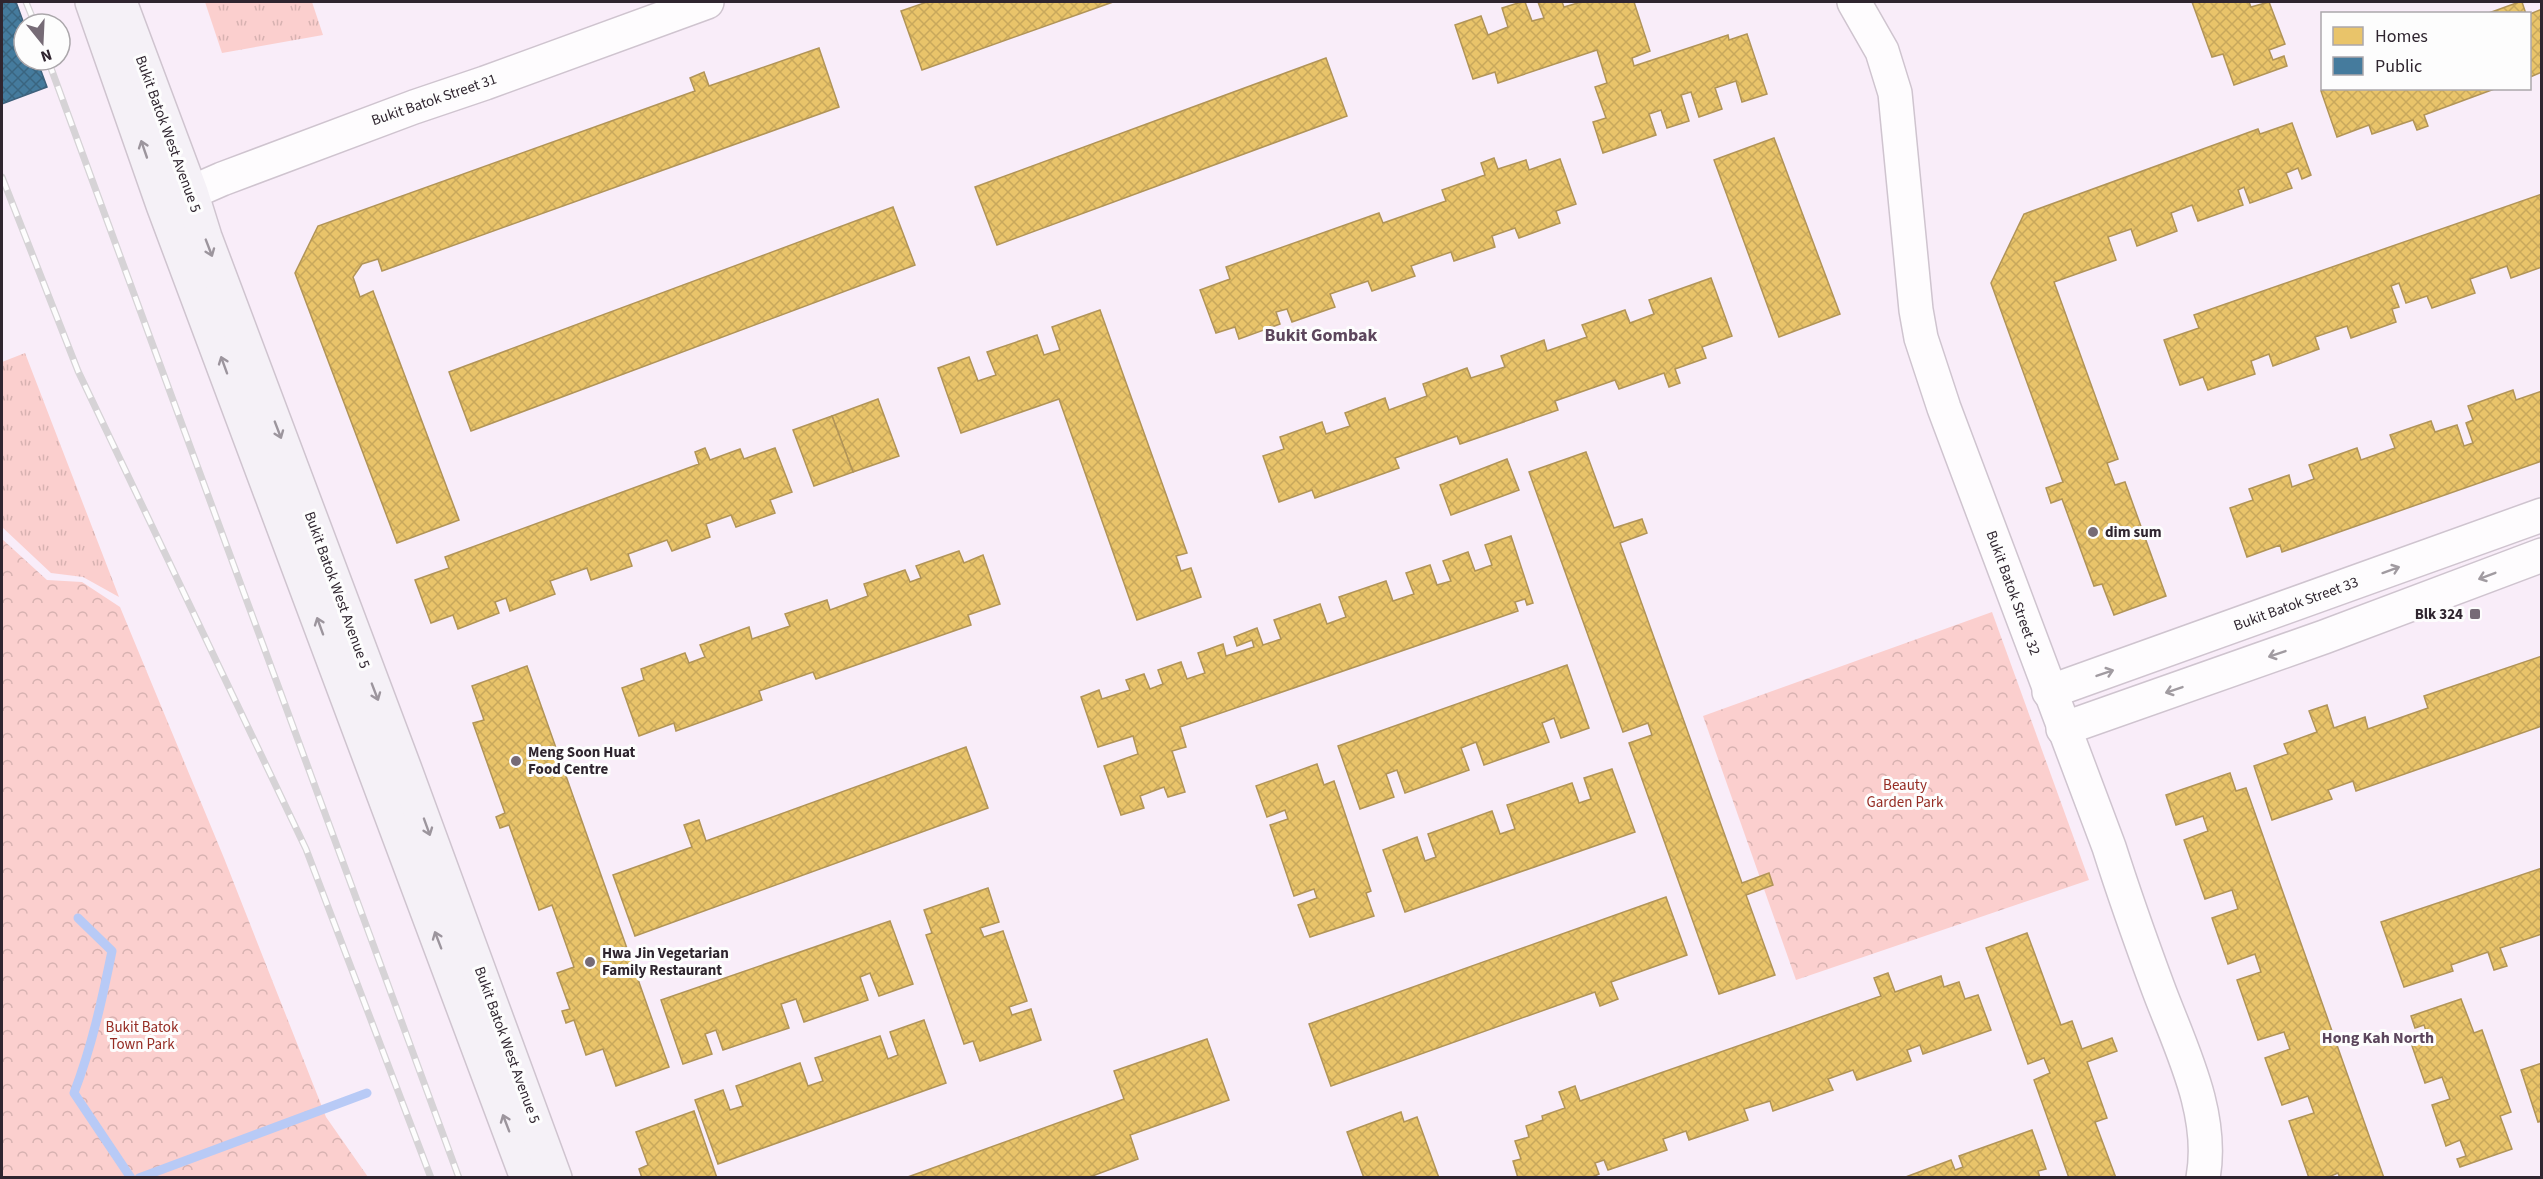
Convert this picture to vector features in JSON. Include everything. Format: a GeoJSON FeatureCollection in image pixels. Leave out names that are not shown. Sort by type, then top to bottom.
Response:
{"type":"FeatureCollection","features":[{"type":"Feature","properties":{"kind":"street","name":"Bukit Batok West Avenue 5"},"geometry":{"type":"LineString","coordinates":[[92,2],[177,199],[205,237],[439,859],[555,1178]]}},
{"type":"Feature","properties":{"kind":"street","name":"Bukit Batok West Avenue 5"},"geometry":{"type":"LineString","coordinates":[[120,2],[177,199],[527,1178]]}},
{"type":"Feature","properties":{"kind":"street","name":"Bukit Batok Street 31"},"geometry":{"type":"LineString","coordinates":[[177,199],[403,111],[707,2]]}},
{"type":"Feature","properties":{"kind":"street","name":"Bukit Batok Street 32"},"geometry":{"type":"LineString","coordinates":[[1854,2],[1882,51],[1895,93],[1906,214],[1921,338],[1944,408],[2109,847],[2129,911],[2197,1094],[2206,1143],[2203,1178]]}},
{"type":"Feature","properties":{"kind":"street","name":"Bukit Batok Street 33"},"geometry":{"type":"LineString","coordinates":[[2049,692],[2541,515]]}},
{"type":"Feature","properties":{"kind":"street"},"geometry":{"type":"LineString","coordinates":[[2063,729],[2324,638],[2541,555]]}},
{"type":"Feature","properties":{"kind":"green space"},"geometry":{"type":"Polygon","coordinates":[[[205,2],[312,2],[323,35],[222,53],[205,2]]]}},
{"type":"Feature","properties":{"kind":"green space"},"geometry":{"type":"Polygon","coordinates":[[[25,353],[119,597],[83,577],[51,573],[2,527],[2,362],[25,353]]]}},
{"type":"Feature","properties":{"kind":"green space","name":"Bukit Batok Town Park"},"geometry":{"type":"Polygon","coordinates":[[[2,539],[47,580],[82,582],[120,607],[224,858],[326,1117],[368,1177],[2,1177],[2,539]]]}},
{"type":"Feature","properties":{"kind":"green space","name":"Beauty Garden Park"},"geometry":{"type":"Polygon","coordinates":[[[1992,612],[2089,880],[1796,980],[1703,716],[1992,612]]]}},
{"type":"Feature","properties":{"kind":"building: Homes"},"geometry":{"type":"Polygon","coordinates":[[[927,2],[1113,2],[922,70],[901,11],[927,2]]]}},
{"type":"Feature","properties":{"kind":"building: Homes"},"geometry":{"type":"Polygon","coordinates":[[[1525,2],[1532,21],[1544,18],[1538,2],[1562,2],[1564,7],[1581,2],[1634,2],[1650,51],[1632,58],[1634,66],[1728,35],[1729,40],[1747,34],[1767,94],[1742,102],[1736,81],[1715,88],[1722,109],[1699,117],[1691,92],[1681,95],[1689,121],[1667,128],[1661,110],[1649,114],[1656,135],[1603,153],[1593,122],[1606,118],[1595,87],[1607,83],[1597,50],[1498,83],[1495,72],[1473,79],[1455,25],[1481,16],[1488,35],[1508,27],[1502,8],[1525,2]]]}},
{"type":"Feature","properties":{"kind":"building: Homes"},"geometry":{"type":"Polygon","coordinates":[[[2192,2],[2249,2],[2251,7],[2269,2],[2285,44],[2269,50],[2273,60],[2284,56],[2287,66],[2234,85],[2223,54],[2212,57],[2192,2]]]}},
{"type":"Feature","properties":{"kind":"building: Homes"},"geometry":{"type":"Polygon","coordinates":[[[2522,2],[2525,12],[2492,12],[2522,2]]]}},
{"type":"Feature","properties":{"kind":"building: Homes"},"geometry":{"type":"Polygon","coordinates":[[[2542,9],[2542,72],[2531,77],[2531,14],[2542,9]]]}},
{"type":"Feature","properties":{"kind":"building: Homes"},"geometry":{"type":"Polygon","coordinates":[[[819,48],[839,107],[382,271],[378,259],[362,264],[353,277],[360,297],[373,291],[459,520],[397,543],[295,273],[318,226],[695,91],[690,78],[704,72],[709,86],[819,48]]]}},
{"type":"Feature","properties":{"kind":"building: Homes"},"geometry":{"type":"Polygon","coordinates":[[[1326,58],[1347,116],[997,245],[975,187],[1326,58]]]}},
{"type":"Feature","properties":{"kind":"building: Homes"},"geometry":{"type":"Polygon","coordinates":[[[2492,90],[2424,115],[2428,126],[2417,130],[2413,120],[2372,134],[2369,125],[2337,137],[2321,91],[2492,90]]]}},
{"type":"Feature","properties":{"kind":"building: Homes"},"geometry":{"type":"Polygon","coordinates":[[[2292,123],[2311,175],[2302,179],[2298,168],[2286,173],[2292,188],[2250,203],[2244,187],[2238,190],[2243,205],[2198,221],[2192,205],[2171,213],[2177,231],[2137,246],[2131,229],[2108,237],[2116,260],[2054,282],[2118,459],[2107,463],[2115,485],[2125,482],[2166,596],[2114,615],[2102,584],[2094,586],[2062,499],[2051,503],[2046,488],[2063,482],[1991,283],[2024,214],[2258,129],[2260,134],[2292,123]]]}},
{"type":"Feature","properties":{"kind":"building: Homes"},"geometry":{"type":"Polygon","coordinates":[[[1774,138],[1840,314],[1779,337],[1714,160],[1774,138]]]}},
{"type":"Feature","properties":{"kind":"building: Homes"},"geometry":{"type":"Polygon","coordinates":[[[1494,158],[1498,169],[1526,160],[1529,170],[1560,159],[1576,204],[1556,211],[1560,223],[1519,238],[1515,228],[1492,236],[1495,247],[1454,261],[1451,252],[1411,266],[1415,276],[1372,291],[1368,281],[1330,294],[1335,307],[1292,322],[1287,309],[1276,312],[1280,324],[1239,339],[1235,327],[1216,333],[1200,290],[1230,279],[1226,267],[1379,213],[1383,223],[1446,201],[1442,190],[1485,175],[1481,163],[1494,158]]]}},
{"type":"Feature","properties":{"kind":"building: Homes"},"geometry":{"type":"Polygon","coordinates":[[[2542,194],[2542,267],[2511,278],[2507,266],[2470,279],[2475,293],[2432,308],[2427,296],[2406,303],[2399,283],[2391,286],[2399,307],[2392,309],[2396,322],[2351,338],[2347,326],[2315,337],[2319,349],[2273,366],[2269,354],[2251,361],[2255,374],[2208,390],[2203,377],[2180,385],[2164,340],[2199,328],[2194,315],[2542,194]]]}},
{"type":"Feature","properties":{"kind":"building: Homes"},"geometry":{"type":"Polygon","coordinates":[[[893,207],[915,265],[471,431],[449,372],[893,207]]]}},
{"type":"Feature","properties":{"kind":"building: Homes"},"geometry":{"type":"Polygon","coordinates":[[[1711,278],[1732,336],[1702,347],[1706,358],[1675,369],[1680,383],[1669,387],[1664,373],[1619,389],[1615,380],[1555,401],[1558,410],[1460,444],[1457,436],[1395,458],[1399,468],[1315,498],[1312,490],[1279,502],[1263,456],[1284,449],[1280,437],[1322,422],[1326,434],[1350,426],[1345,413],[1385,398],[1389,410],[1427,396],[1423,384],[1467,368],[1471,378],[1505,367],[1501,356],[1544,340],[1547,351],[1587,337],[1582,325],[1625,310],[1630,323],[1654,314],[1649,300],[1711,278]]]}},
{"type":"Feature","properties":{"kind":"building: Homes"},"geometry":{"type":"Polygon","coordinates":[[[1100,310],[1187,553],[1176,556],[1181,571],[1191,568],[1201,597],[1137,620],[1059,399],[961,433],[938,368],[969,357],[978,381],[996,375],[987,352],[1037,335],[1044,355],[1060,350],[1052,327],[1100,310]]]}},
{"type":"Feature","properties":{"kind":"building: Homes"},"geometry":{"type":"Polygon","coordinates":[[[2513,390],[2516,400],[2542,391],[2542,461],[2282,552],[2280,545],[2247,557],[2230,508],[2253,500],[2249,489],[2289,475],[2292,487],[2314,479],[2309,465],[2357,448],[2361,460],[2395,448],[2390,435],[2431,421],[2435,432],[2457,425],[2464,446],[2473,443],[2466,423],[2473,420],[2468,406],[2513,390]]]}},
{"type":"Feature","properties":{"kind":"building: Homes"},"geometry":{"type":"Polygon","coordinates":[[[878,399],[899,456],[853,472],[832,416],[878,399]]]}},
{"type":"Feature","properties":{"kind":"building: Homes"},"geometry":{"type":"Polygon","coordinates":[[[832,416],[853,472],[814,486],[793,430],[832,416]]]}},
{"type":"Feature","properties":{"kind":"building: Homes"},"geometry":{"type":"Polygon","coordinates":[[[705,448],[710,460],[740,449],[744,459],[775,448],[792,492],[770,500],[775,513],[736,527],[731,515],[706,524],[710,537],[672,551],[667,540],[628,554],[632,566],[591,580],[587,568],[550,581],[555,594],[510,611],[506,598],[495,602],[499,613],[458,629],[453,615],[431,623],[415,580],[449,568],[445,557],[699,464],[695,452],[705,448]]]}},
{"type":"Feature","properties":{"kind":"building: Homes"},"geometry":{"type":"Polygon","coordinates":[[[1586,452],[1614,528],[1642,519],[1647,533],[1620,543],[1742,883],[1769,873],[1773,885],[1746,895],[1775,975],[1719,994],[1629,743],[1652,735],[1648,723],[1623,732],[1529,472],[1586,452]]]}},
{"type":"Feature","properties":{"kind":"building: Homes"},"geometry":{"type":"Polygon","coordinates":[[[1507,459],[1519,490],[1451,515],[1440,485],[1507,459]]]}},
{"type":"Feature","properties":{"kind":"building: Homes"},"geometry":{"type":"Polygon","coordinates":[[[1511,536],[1533,603],[1527,605],[1525,599],[1515,602],[1518,611],[1180,727],[1186,747],[1172,751],[1185,792],[1168,797],[1164,787],[1140,796],[1144,808],[1121,815],[1104,766],[1138,754],[1133,736],[1098,747],[1081,697],[1099,690],[1102,699],[1130,690],[1126,680],[1144,674],[1150,689],[1163,684],[1158,670],[1181,662],[1187,679],[1205,673],[1198,653],[1223,644],[1226,656],[1254,647],[1252,640],[1237,646],[1234,637],[1257,628],[1263,645],[1281,639],[1274,620],[1320,604],[1327,624],[1346,617],[1339,597],[1386,581],[1393,601],[1414,594],[1406,573],[1430,565],[1437,585],[1451,581],[1443,561],[1468,552],[1475,571],[1492,565],[1485,545],[1511,536]]]}},
{"type":"Feature","properties":{"kind":"building: Homes"},"geometry":{"type":"Polygon","coordinates":[[[959,551],[964,563],[983,555],[1000,604],[968,615],[971,625],[816,679],[813,672],[759,691],[762,700],[676,731],[674,723],[639,736],[622,688],[644,680],[641,669],[685,653],[689,663],[705,657],[700,645],[749,627],[752,639],[790,626],[785,614],[827,600],[830,610],[868,596],[864,584],[905,570],[910,582],[921,578],[916,566],[959,551]]]}},
{"type":"Feature","properties":{"kind":"building: Homes"},"geometry":{"type":"Polygon","coordinates":[[[2542,656],[2542,726],[2356,791],[2353,781],[2328,790],[2332,799],[2272,820],[2254,766],[2288,754],[2284,744],[2317,732],[2309,711],[2327,705],[2334,728],[2365,717],[2368,729],[2428,708],[2424,696],[2542,656]]]}},
{"type":"Feature","properties":{"kind":"building: Homes"},"geometry":{"type":"Polygon","coordinates":[[[1567,665],[1589,728],[1561,738],[1554,718],[1542,723],[1549,742],[1484,765],[1476,742],[1461,748],[1469,770],[1405,793],[1397,770],[1386,774],[1394,797],[1360,809],[1338,746],[1567,665]]]}},
{"type":"Feature","properties":{"kind":"building: Homes"},"geometry":{"type":"Polygon","coordinates":[[[527,666],[669,1067],[616,1086],[603,1049],[586,1055],[574,1020],[566,1023],[562,1011],[570,1009],[557,973],[574,967],[552,905],[539,910],[509,825],[500,828],[496,817],[505,813],[473,723],[484,720],[472,686],[527,666]]]}},
{"type":"Feature","properties":{"kind":"building: Homes"},"geometry":{"type":"Polygon","coordinates":[[[966,747],[988,808],[635,936],[613,875],[692,847],[684,825],[699,820],[706,841],[966,747]]]}},
{"type":"Feature","properties":{"kind":"building: Homes"},"geometry":{"type":"Polygon","coordinates":[[[1317,764],[1324,785],[1334,781],[1371,891],[1366,893],[1374,916],[1310,937],[1298,905],[1317,898],[1314,889],[1294,896],[1270,825],[1288,819],[1285,810],[1267,817],[1256,786],[1317,764]]]}},
{"type":"Feature","properties":{"kind":"building: Homes"},"geometry":{"type":"Polygon","coordinates":[[[1612,769],[1635,832],[1405,912],[1383,850],[1417,837],[1425,861],[1436,857],[1428,834],[1492,811],[1500,834],[1515,829],[1507,805],[1572,783],[1579,803],[1591,799],[1584,778],[1612,769]]]}},
{"type":"Feature","properties":{"kind":"building: Homes"},"geometry":{"type":"Polygon","coordinates":[[[2230,773],[2236,791],[2246,788],[2384,1178],[2340,1178],[2338,1173],[2326,1178],[2309,1178],[2289,1121],[2314,1113],[2308,1096],[2282,1105],[2265,1058],[2290,1049],[2284,1032],[2258,1040],[2237,980],[2261,972],[2255,954],[2228,964],[2212,918],[2238,909],[2232,890],[2205,899],[2184,840],[2208,831],[2203,816],[2176,825],[2166,795],[2230,773]]]}},
{"type":"Feature","properties":{"kind":"building: Homes"},"geometry":{"type":"Polygon","coordinates":[[[2542,868],[2542,934],[2500,948],[2507,966],[2494,970],[2488,952],[2451,965],[2453,971],[2404,987],[2381,922],[2542,868]]]}},
{"type":"Feature","properties":{"kind":"building: Homes"},"geometry":{"type":"Polygon","coordinates":[[[988,888],[999,922],[980,928],[984,937],[1003,931],[1027,1001],[1009,1007],[1012,1015],[1031,1009],[1041,1040],[980,1061],[973,1041],[964,1044],[926,935],[932,933],[924,910],[988,888]]]}},
{"type":"Feature","properties":{"kind":"building: Homes"},"geometry":{"type":"Polygon","coordinates":[[[1666,897],[1687,955],[1611,982],[1618,999],[1600,1006],[1595,992],[1331,1086],[1309,1024],[1666,897]]]}},
{"type":"Feature","properties":{"kind":"building: Homes"},"geometry":{"type":"Polygon","coordinates":[[[890,921],[913,984],[879,996],[870,973],[860,977],[868,1000],[804,1022],[796,999],[781,1004],[789,1028],[723,1050],[716,1030],[705,1034],[712,1054],[683,1064],[661,1000],[890,921]]]}},
{"type":"Feature","properties":{"kind":"building: Homes"},"geometry":{"type":"Polygon","coordinates":[[[2027,933],[2061,1025],[2072,1021],[2082,1049],[2112,1038],[2117,1051],[2087,1062],[2107,1118],[2095,1122],[2116,1178],[2069,1178],[2034,1080],[2050,1073],[2044,1058],[2028,1064],[1986,948],[2027,933]]]}},
{"type":"Feature","properties":{"kind":"building: Homes"},"geometry":{"type":"Polygon","coordinates":[[[1888,973],[1895,992],[1941,976],[1944,987],[1959,982],[1965,999],[1978,995],[1991,1030],[1923,1054],[1920,1045],[1907,1050],[1911,1061],[1857,1080],[1853,1070],[1828,1079],[1833,1090],[1773,1111],[1770,1101],[1744,1109],[1748,1120],[1689,1140],[1686,1131],[1663,1139],[1667,1150],[1608,1170],[1604,1160],[1595,1163],[1599,1174],[1590,1178],[1518,1178],[1513,1161],[1521,1159],[1515,1141],[1529,1137],[1526,1126],[1543,1120],[1542,1116],[1565,1108],[1559,1092],[1575,1086],[1580,1101],[1881,996],[1874,978],[1888,973]]]}},
{"type":"Feature","properties":{"kind":"building: Homes"},"geometry":{"type":"Polygon","coordinates":[[[2461,999],[2474,1033],[2482,1030],[2511,1112],[2500,1116],[2512,1149],[2460,1167],[2457,1159],[2466,1156],[2460,1140],[2446,1146],[2432,1105],[2450,1099],[2442,1077],[2425,1083],[2411,1043],[2428,1037],[2424,1025],[2415,1028],[2411,1016],[2461,999]]]}},
{"type":"Feature","properties":{"kind":"building: Homes"},"geometry":{"type":"Polygon","coordinates":[[[924,1020],[946,1083],[718,1164],[695,1100],[723,1090],[730,1110],[743,1106],[736,1086],[800,1063],[808,1086],[823,1081],[815,1058],[880,1036],[888,1059],[898,1055],[890,1032],[924,1020]]]}},
{"type":"Feature","properties":{"kind":"building: Homes"},"geometry":{"type":"Polygon","coordinates":[[[1207,1039],[1229,1100],[1130,1135],[1138,1159],[1087,1178],[905,1178],[1124,1099],[1114,1071],[1207,1039]]]}},
{"type":"Feature","properties":{"kind":"building: Homes"},"geometry":{"type":"Polygon","coordinates":[[[2542,1063],[2542,1121],[2538,1122],[2521,1070],[2542,1063]]]}},
{"type":"Feature","properties":{"kind":"building: Homes"},"geometry":{"type":"Polygon","coordinates":[[[694,1111],[717,1178],[642,1178],[639,1169],[648,1165],[636,1132],[694,1111]]]}},
{"type":"Feature","properties":{"kind":"building: Homes"},"geometry":{"type":"Polygon","coordinates":[[[1401,1112],[1404,1122],[1417,1117],[1439,1178],[1364,1178],[1347,1132],[1401,1112]]]}},
{"type":"Feature","properties":{"kind":"building: Homes"},"geometry":{"type":"Polygon","coordinates":[[[2032,1130],[2046,1169],[2038,1171],[2040,1178],[1903,1178],[1951,1160],[1955,1170],[1963,1167],[1959,1156],[2032,1130]]]}},
{"type":"Feature","properties":{"kind":"building: Public"},"geometry":{"type":"Polygon","coordinates":[[[2,2],[16,2],[20,12],[12,12],[12,72],[41,72],[47,87],[2,104],[2,2]]]}},
{"type":"Feature","properties":{"kind":"waterway"},"geometry":{"type":"LineString","coordinates":[[78,918],[112,951],[91,1040],[74,1093],[131,1178]]}},
{"type":"Feature","properties":{"kind":"waterway"},"geometry":{"type":"LineString","coordinates":[[139,1178],[367,1093]]}},
{"type":"Feature","properties":{"kind":"railway"},"geometry":{"type":"LineString","coordinates":[[26,2],[30,12]]}},
{"type":"Feature","properties":{"kind":"railway"},"geometry":{"type":"LineString","coordinates":[[52,72],[459,1178]]}},
{"type":"Feature","properties":{"kind":"railway"},"geometry":{"type":"LineString","coordinates":[[2,177],[78,371],[306,849],[431,1178]]}},
{"type":"Feature","properties":{"kind":"place","name":"dim sum"},"geometry":{"type":"Point","coordinates":[2093,532]}},
{"type":"Feature","properties":{"kind":"place","name":"Blk 324"},"geometry":{"type":"Point","coordinates":[2475,614]}},
{"type":"Feature","properties":{"kind":"place","name":"Meng Soon Huat Food Centre"},"geometry":{"type":"Point","coordinates":[516,761]}},
{"type":"Feature","properties":{"kind":"place","name":"Hwa Jin Vegetarian Family Restaurant"},"geometry":{"type":"Point","coordinates":[590,962]}},
{"type":"Feature","properties":{"kind":"district","name":"Bukit Gombak"},"geometry":{"type":"Point","coordinates":[1321,335]}},
{"type":"Feature","properties":{"kind":"district","name":"Hong Kah North"},"geometry":{"type":"Point","coordinates":[2378,1038]}}]}
